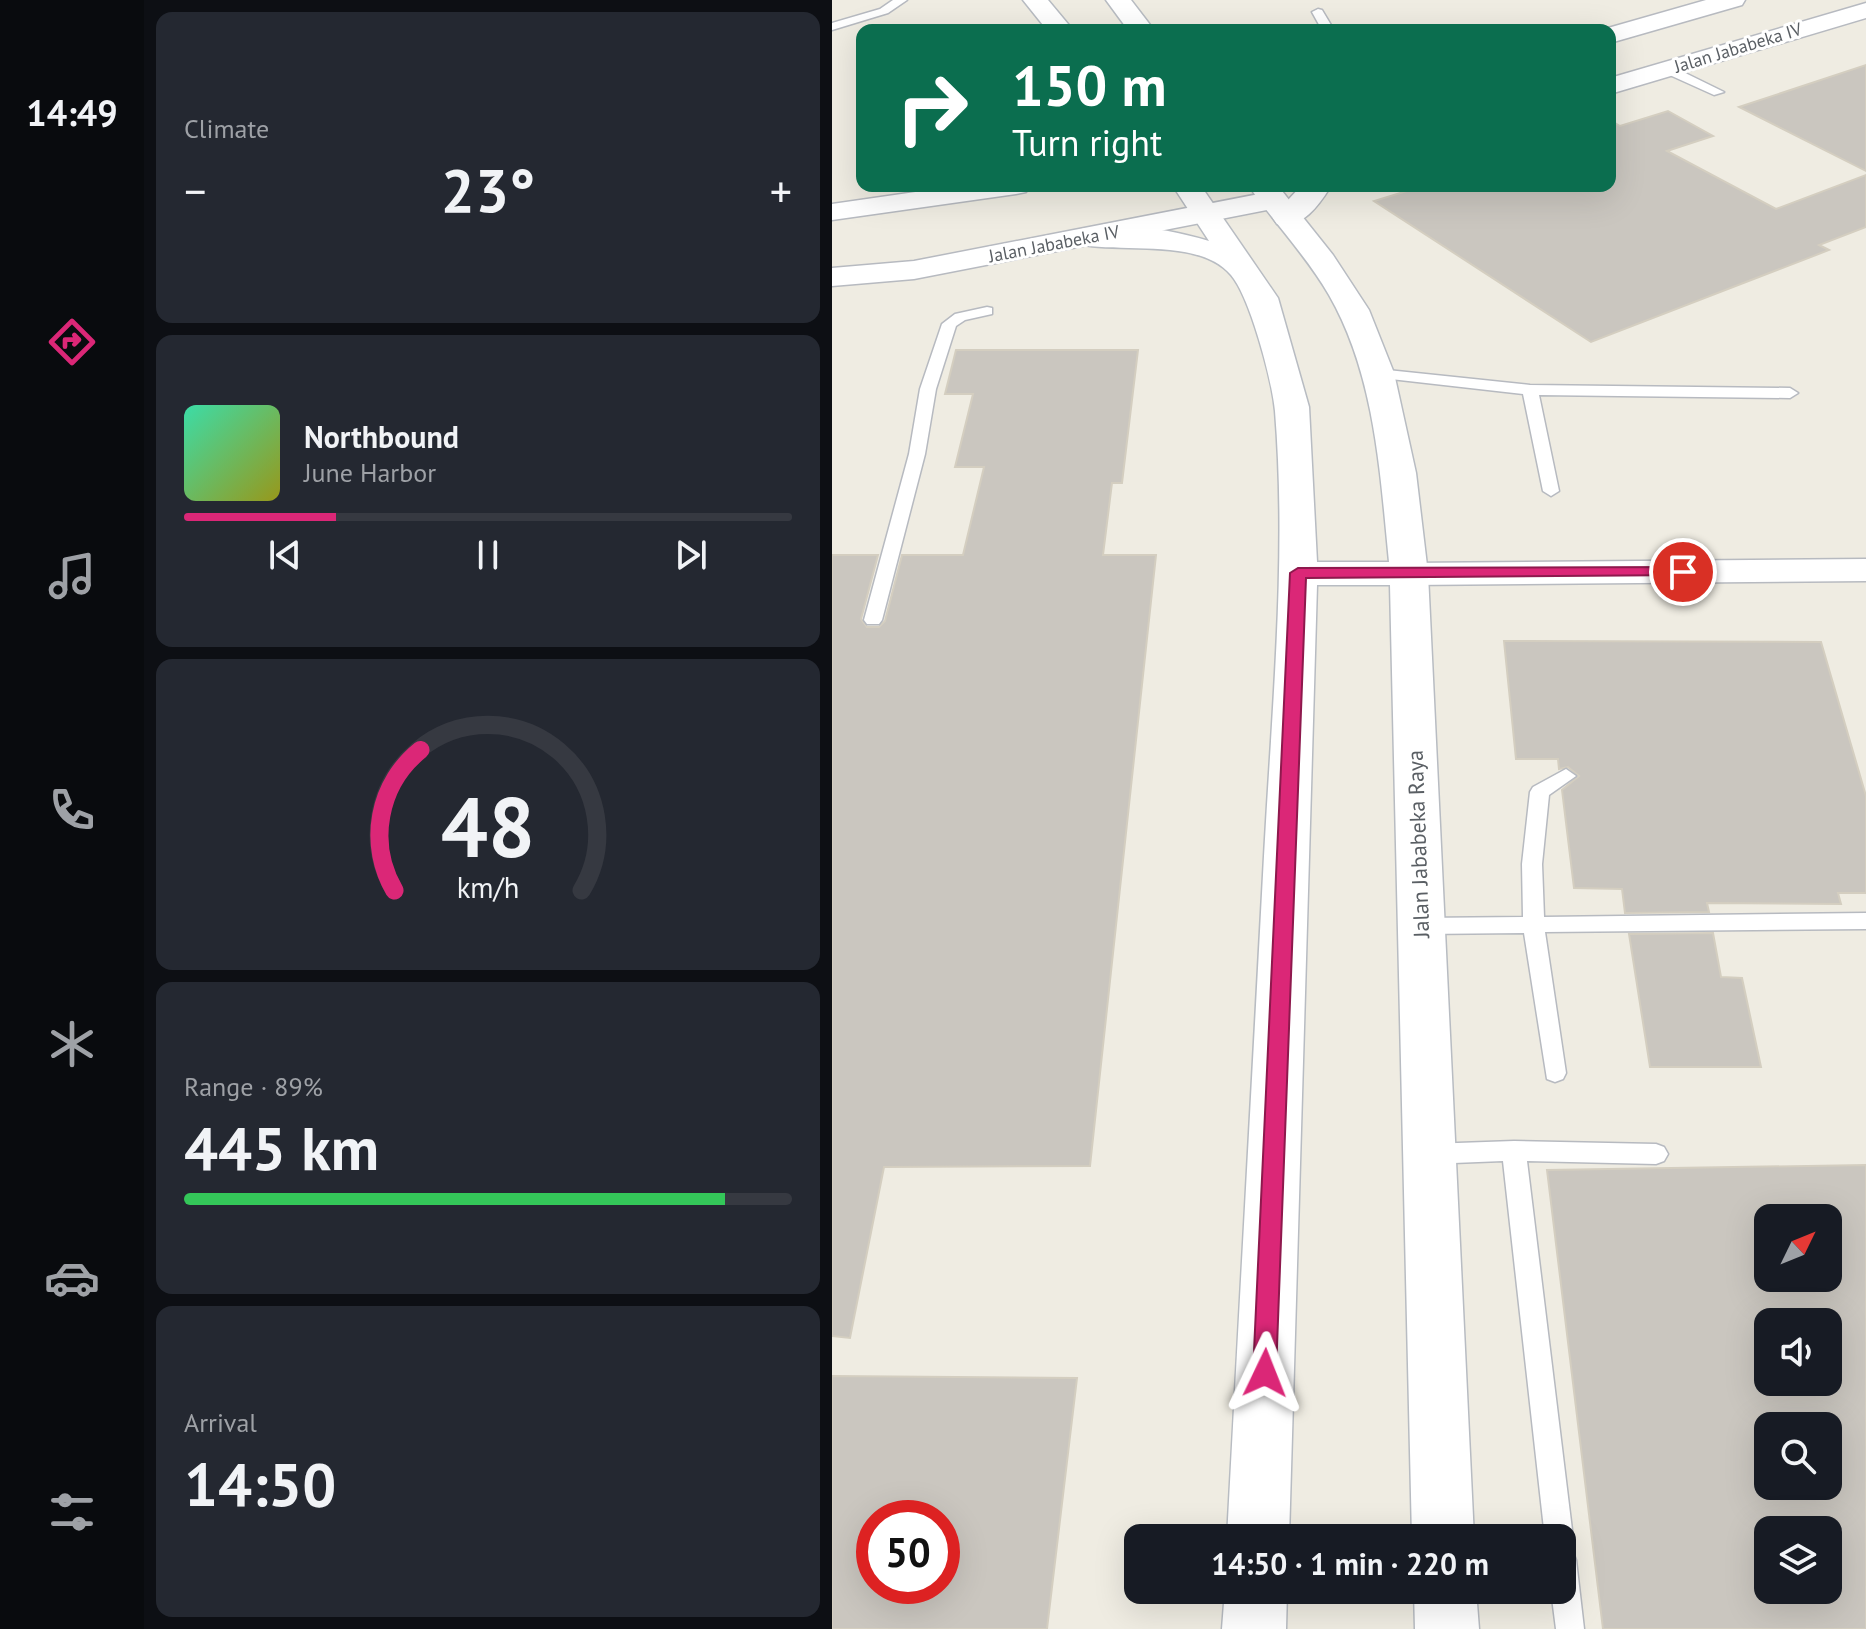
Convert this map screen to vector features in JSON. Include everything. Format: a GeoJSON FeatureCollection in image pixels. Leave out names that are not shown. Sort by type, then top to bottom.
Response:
{"type":"FeatureCollection","features":[{"type":"Feature","properties":{"kind":"main road"},"geometry":{"type":"LineString","coordinates":[[1035,0],[1055,24]]}},
{"type":"Feature","properties":{"kind":"main road"},"geometry":{"type":"LineString","coordinates":[[1118,0],[1136,24]]}},
{"type":"Feature","properties":{"kind":"main road"},"geometry":{"type":"LineString","coordinates":[[1616,33],[1733,0]]}},
{"type":"Feature","properties":{"kind":"main road","name":"Jalan Jababeka IV"},"geometry":{"type":"LineString","coordinates":[[1616,84],[1866,10]]}},
{"type":"Feature","properties":{"kind":"main road","name":"Jalan Jababeka IV"},"geometry":{"type":"LineString","coordinates":[[832,277],[914,270],[1090,238],[1198,200],[1286,198]]}},
{"type":"Feature","properties":{"kind":"main road","name":"Jalan Jababeka Raya"},"geometry":{"type":"LineString","coordinates":[[1286,198],[1354,312],[1378,374],[1397,468],[1409,574],[1442,1524]]}},
{"type":"Feature","properties":{"kind":"main road"},"geometry":{"type":"LineString","coordinates":[[1198,200],[1262,298],[1292,407],[1298,573],[1259,1524]]}},
{"type":"Feature","properties":{"kind":"main road"},"geometry":{"type":"LineString","coordinates":[[1090,238],[1126,235],[1171,240],[1220,254],[1243,267]]}},
{"type":"Feature","properties":{"kind":"main road"},"geometry":{"type":"LineString","coordinates":[[1298,573],[1409,574]]}},
{"type":"Feature","properties":{"kind":"main road"},"geometry":{"type":"LineString","coordinates":[[1254,1629],[1255,1604]]}},
{"type":"Feature","properties":{"kind":"main road"},"geometry":{"type":"LineString","coordinates":[[1446,1604],[1447,1629]]}},
{"type":"Feature","properties":{"kind":"street"},"geometry":{"type":"LineString","coordinates":[[832,212],[974,192]]}},
{"type":"Feature","properties":{"kind":"street"},"geometry":{"type":"LineString","coordinates":[[1409,574],[1866,570]]}},
{"type":"Feature","properties":{"kind":"lane"},"geometry":{"type":"LineString","coordinates":[[832,27],[884,11],[901,0]]}},
{"type":"Feature","properties":{"kind":"lane"},"geometry":{"type":"LineString","coordinates":[[1318,12],[1325,24]]}},
{"type":"Feature","properties":{"kind":"lane"},"geometry":{"type":"LineString","coordinates":[[1667,69],[1718,92]]}},
{"type":"Feature","properties":{"kind":"lane"},"geometry":{"type":"LineString","coordinates":[[873,620],[917,454],[928,389],[949,324],[960,317],[987,311]]}},
{"type":"Feature","properties":{"kind":"lane"},"geometry":{"type":"LineString","coordinates":[[1378,374],[1530,390],[1790,393]]}},
{"type":"Feature","properties":{"kind":"lane"},"geometry":{"type":"LineString","coordinates":[[1530,390],[1551,491]]}},
{"type":"Feature","properties":{"kind":"lane"},"geometry":{"type":"LineString","coordinates":[[1555,1073],[1531,922],[1530,855],[1540,792],[1566,776]]}},
{"type":"Feature","properties":{"kind":"lane"},"geometry":{"type":"LineString","coordinates":[[1421,926],[1531,922],[1866,921]]}},
{"type":"Feature","properties":{"kind":"lane"},"geometry":{"type":"LineString","coordinates":[[1429,1154],[1514,1151],[1656,1154]]}},
{"type":"Feature","properties":{"kind":"lane"},"geometry":{"type":"LineString","coordinates":[[1514,1151],[1557,1524]]}},
{"type":"Feature","properties":{"kind":"lane"},"geometry":{"type":"LineString","coordinates":[[1567,1604],[1570,1629]]}},
{"type":"Feature","properties":{"kind":"building"},"geometry":{"type":"Polygon","coordinates":[[[1866,65],[1866,171],[1739,107],[1866,65]]]}},
{"type":"Feature","properties":{"kind":"building"},"geometry":{"type":"Polygon","coordinates":[[[1668,111],[1713,136],[1667,151],[1776,209],[1866,175],[1866,227],[1819,245],[1829,250],[1591,342],[1374,201],[1403,192],[1616,192],[1616,124],[1620,126],[1668,111]]]}},
{"type":"Feature","properties":{"kind":"building"},"geometry":{"type":"Polygon","coordinates":[[[956,350],[1138,350],[1122,483],[1112,483],[1103,555],[1156,555],[1090,1166],[884,1167],[850,1338],[832,1336],[832,555],[878,555],[861,619],[867,627],[879,627],[885,621],[902,555],[963,555],[984,467],[955,467],[973,394],[945,394],[956,350]]]}},
{"type":"Feature","properties":{"kind":"building"},"geometry":{"type":"Polygon","coordinates":[[[1504,641],[1821,642],[1866,796],[1866,893],[1838,893],[1841,904],[1707,903],[1709,912],[1625,913],[1622,889],[1574,888],[1562,790],[1579,776],[1568,767],[1559,769],[1558,759],[1516,759],[1504,641]]]}},
{"type":"Feature","properties":{"kind":"building"},"geometry":{"type":"Polygon","coordinates":[[[1713,933],[1721,977],[1742,978],[1761,1067],[1650,1067],[1629,934],[1713,933]]]}},
{"type":"Feature","properties":{"kind":"building"},"geometry":{"type":"Polygon","coordinates":[[[1866,1165],[1866,1629],[1603,1629],[1547,1170],[1866,1165]]]}},
{"type":"Feature","properties":{"kind":"building"},"geometry":{"type":"Polygon","coordinates":[[[832,1376],[1077,1378],[1047,1629],[832,1629],[832,1376]]]}},
{"type":"Feature","properties":{"kind":"route"},"geometry":{"type":"LineString","coordinates":[[1265,1373],[1298,573],[1683,572]]}}]}
